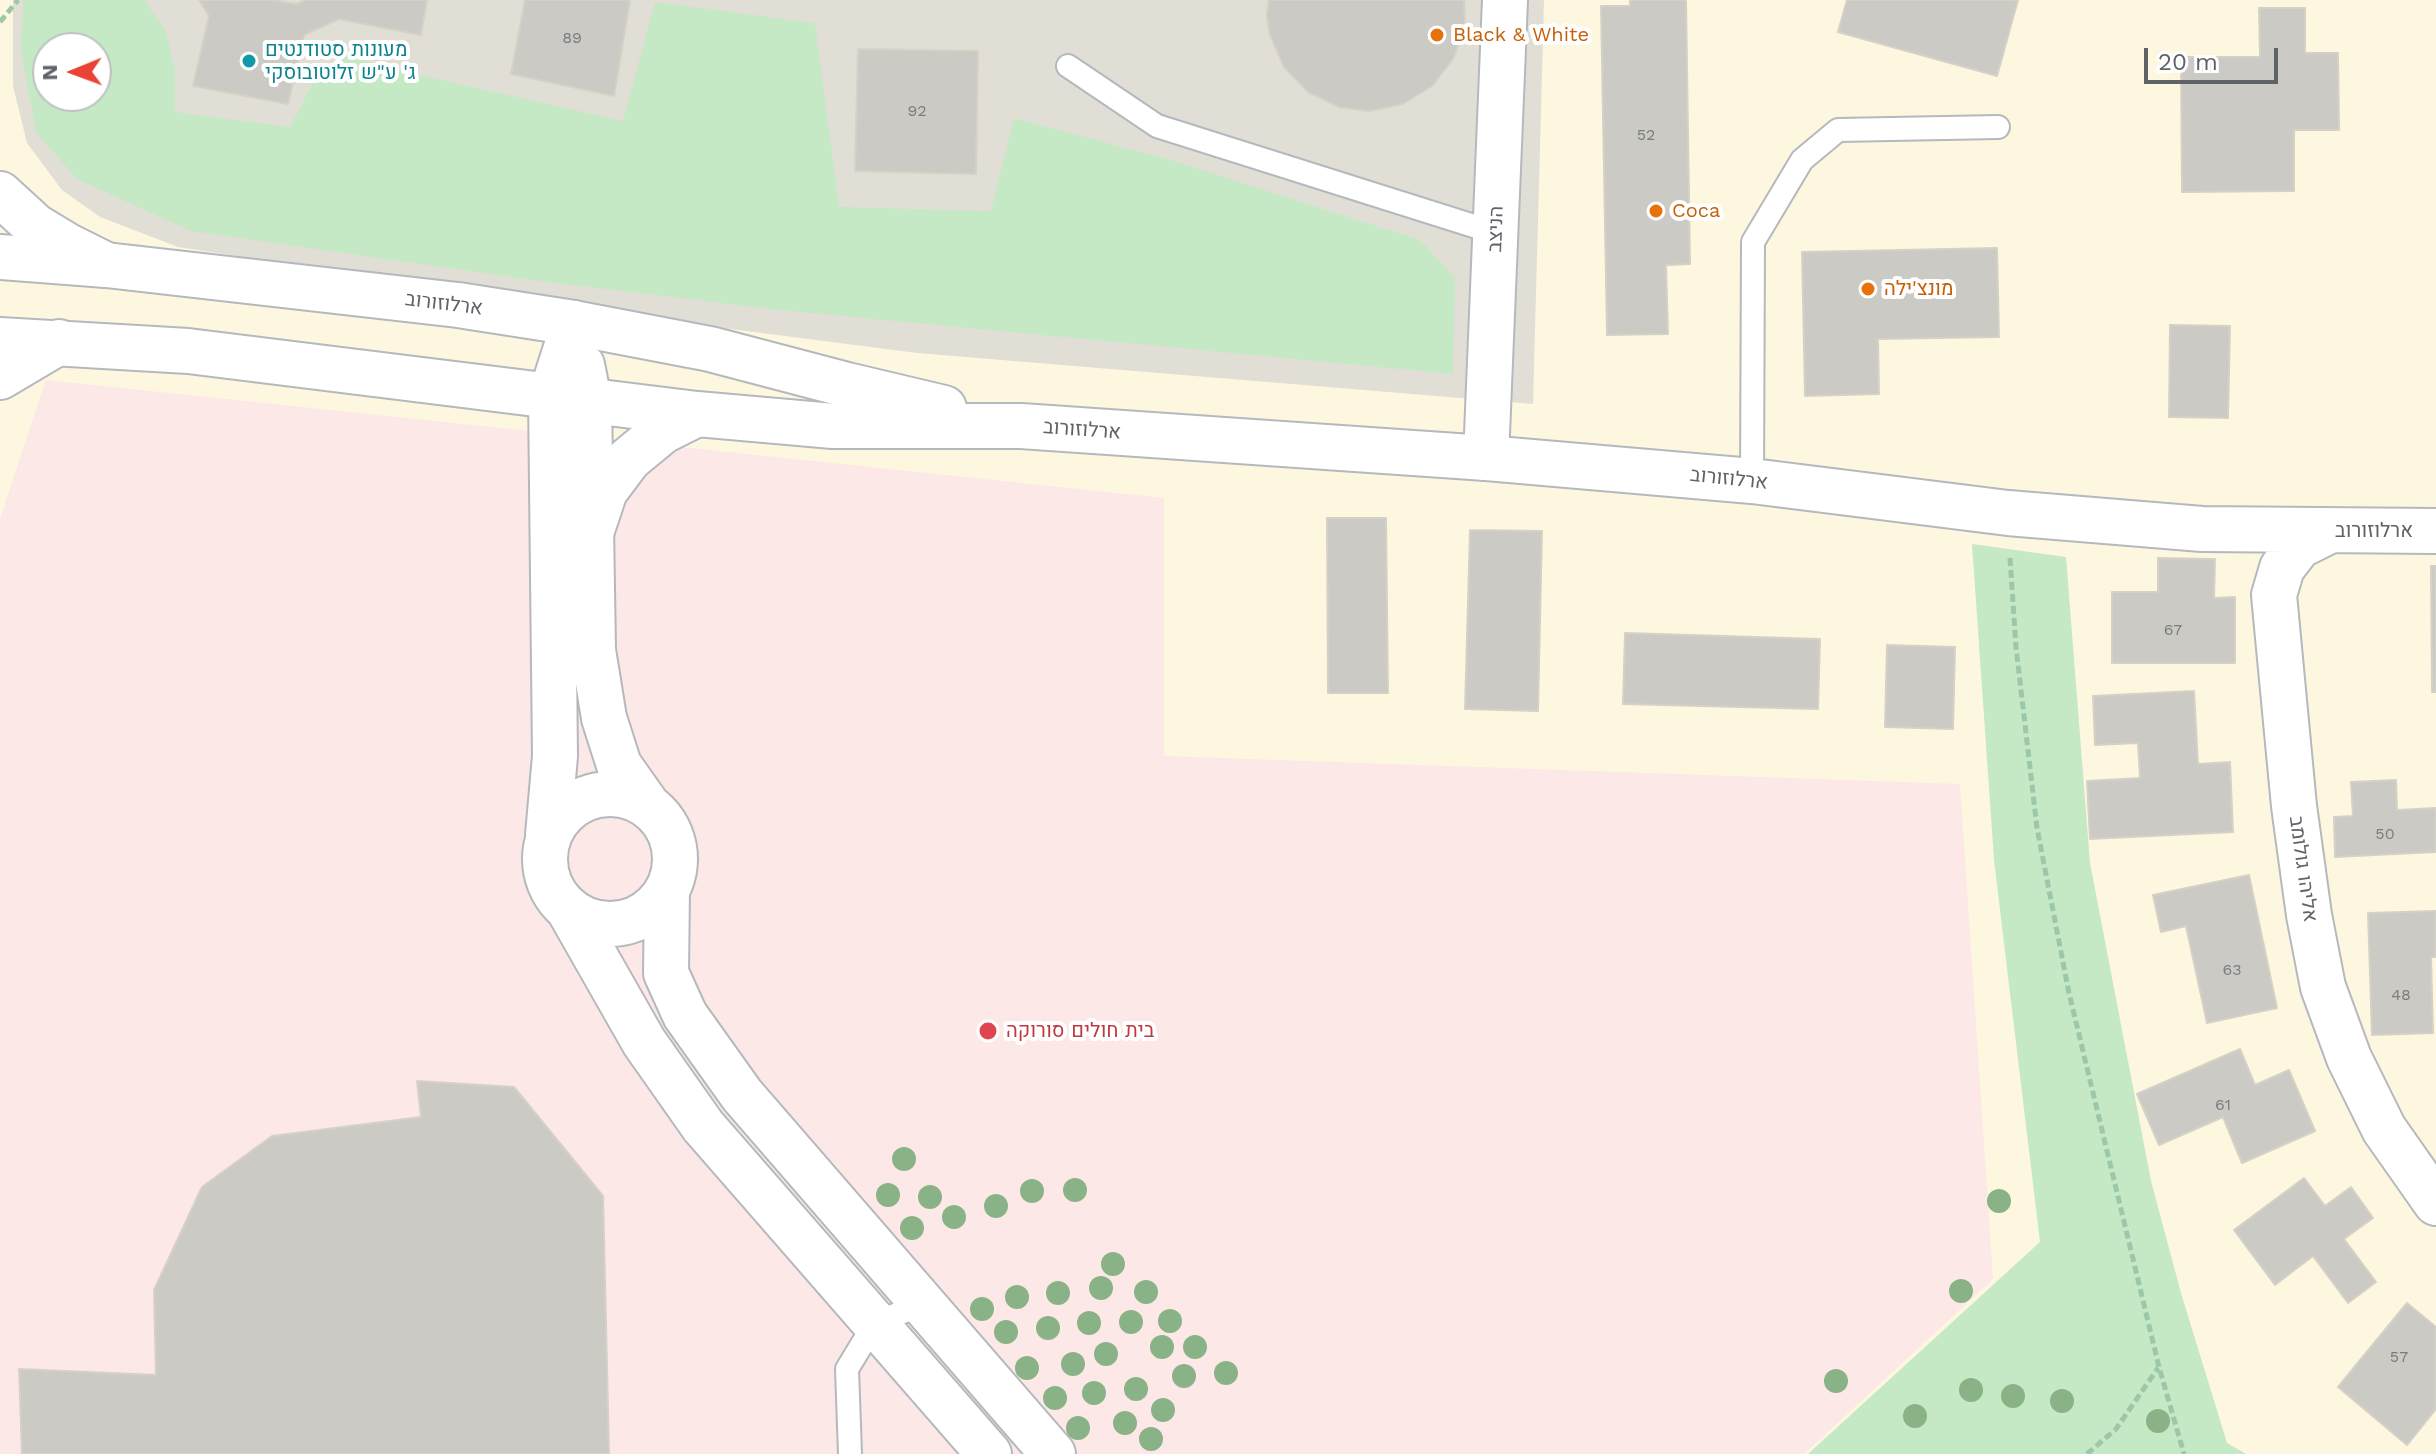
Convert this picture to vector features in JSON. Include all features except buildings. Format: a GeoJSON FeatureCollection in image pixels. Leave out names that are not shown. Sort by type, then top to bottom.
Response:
{"type":"FeatureCollection","features":[{"type":"Feature","properties":{"kind":"street","name":"הניצב"},"geometry":{"type":"LineString","coordinates":[[1486,458],[1505,0]]}},
{"type":"Feature","properties":{"kind":"street"},"geometry":{"type":"LineString","coordinates":[[0,194],[35,226],[106,265]]}},
{"type":"Feature","properties":{"kind":"street","name":"ארלוזורוב"},"geometry":{"type":"LineString","coordinates":[[0,257],[106,265],[458,305],[574,323],[710,349],[1021,426]]}},
{"type":"Feature","properties":{"kind":"street"},"geometry":{"type":"LineString","coordinates":[[574,323],[555,756],[544,857],[545,874],[644,1042],[703,1126],[989,1454]]}},
{"type":"Feature","properties":{"kind":"street","name":"ארלוזורוב"},"geometry":{"type":"LineString","coordinates":[[0,340],[188,351],[697,414],[833,426],[1021,426],[1486,458],[1752,481],[2008,513],[2202,529],[2436,531]]}},
{"type":"Feature","properties":{"kind":"street"},"geometry":{"type":"LineString","coordinates":[[0,377],[59,342]]}},
{"type":"Feature","properties":{"kind":"street"},"geometry":{"type":"LineString","coordinates":[[570,398],[590,536],[593,650],[604,718],[619,765],[648,806],[665,822],[674,843],[675,869],[667,890],[653,908],[634,921],[613,925],[591,922],[570,912]]}},
{"type":"Feature","properties":{"kind":"street"},"geometry":{"type":"LineString","coordinates":[[590,536],[605,491],[629,459],[663,431],[697,414]]}},
{"type":"Feature","properties":{"kind":"street"},"geometry":{"type":"LineString","coordinates":[[2202,529],[2249,552],[2264,571],[2274,595]]}},
{"type":"Feature","properties":{"kind":"street","name":"אליהו גולומב"},"geometry":{"type":"LineString","coordinates":[[2329,531],[2299,546],[2282,568],[2274,595],[2294,806],[2309,915],[2323,987],[2349,1058],[2384,1129],[2436,1203]]}},
{"type":"Feature","properties":{"kind":"street"},"geometry":{"type":"LineString","coordinates":[[548,835],[561,815],[578,801],[600,794],[623,795],[648,806]]}},
{"type":"Feature","properties":{"kind":"street"},"geometry":{"type":"LineString","coordinates":[[667,890],[666,973],[685,1015],[742,1095],[1053,1454]]}},
{"type":"Feature","properties":{"kind":"lane"},"geometry":{"type":"LineString","coordinates":[[1068,66],[1157,126],[1496,233]]}},
{"type":"Feature","properties":{"kind":"lane"},"geometry":{"type":"LineString","coordinates":[[1752,481],[1753,242],[1802,160],[1838,130],[1998,127]]}},
{"type":"Feature","properties":{"kind":"lane"},"geometry":{"type":"LineString","coordinates":[[850,1454],[847,1369],[875,1323],[923,1304]]}},
{"type":"Feature","properties":{"kind":"path"},"geometry":{"type":"LineString","coordinates":[[0,22],[18,0]]}},
{"type":"Feature","properties":{"kind":"path"},"geometry":{"type":"LineString","coordinates":[[2008,513],[2016,647],[2037,828],[2069,993],[2159,1367],[2184,1454]]}},
{"type":"Feature","properties":{"kind":"path"},"geometry":{"type":"LineString","coordinates":[[2087,1454],[2116,1429],[2159,1367]]}},
{"type":"Feature","properties":{"kind":"shaded area"},"geometry":{"type":"Polygon","coordinates":[[[0,0],[2436,0],[2436,1454],[0,1454],[0,0]]]}},
{"type":"Feature","properties":{"kind":"shaded area"},"geometry":{"type":"Polygon","coordinates":[[[13,0],[1544,0],[1533,404],[917,353],[638,317],[178,247],[100,217],[62,190],[27,143],[13,86],[13,0]]]}},
{"type":"Feature","properties":{"kind":"shaded area","name":"בית חולים סורוקה"},"geometry":{"type":"Polygon","coordinates":[[[46,380],[1164,498],[1164,756],[1960,784],[1993,1279],[1804,1454],[0,1454],[0,519],[46,380]]]}},
{"type":"Feature","properties":{"kind":"green space"},"geometry":{"type":"Polygon","coordinates":[[[23,0],[144,0],[166,31],[175,71],[175,112],[290,127],[320,69],[347,55],[388,68],[623,121],[655,2],[815,23],[839,207],[991,211],[1014,118],[1171,160],[1420,240],[1455,278],[1453,374],[779,310],[531,280],[191,231],[77,179],[36,132],[32,112],[112,112],[112,32],[32,32],[32,110],[21,50],[23,0]]]}},
{"type":"Feature","properties":{"kind":"green space"},"geometry":{"type":"Polygon","coordinates":[[[1972,544],[2066,557],[2090,863],[2151,1181],[2227,1443],[2246,1454],[1808,1454],[2040,1242],[1994,860],[1972,544]]]}},
{"type":"Feature","properties":{"kind":"place","name":"Black & White"},"geometry":{"type":"Point","coordinates":[1437,35]}},
{"type":"Feature","properties":{"kind":"place","name":"מעונות סטודנטים ג' ע\"ש זלוטובוסקי"},"geometry":{"type":"Point","coordinates":[249,61]}},
{"type":"Feature","properties":{"kind":"place","name":"Coca"},"geometry":{"type":"Point","coordinates":[1656,211]}},
{"type":"Feature","properties":{"kind":"place","name":"מונצ'ילה"},"geometry":{"type":"Point","coordinates":[1868,289]}},
{"type":"Feature","properties":{"kind":"place","name":"בית חולים סורוקה"},"geometry":{"type":"Point","coordinates":[988,1031]}}]}
